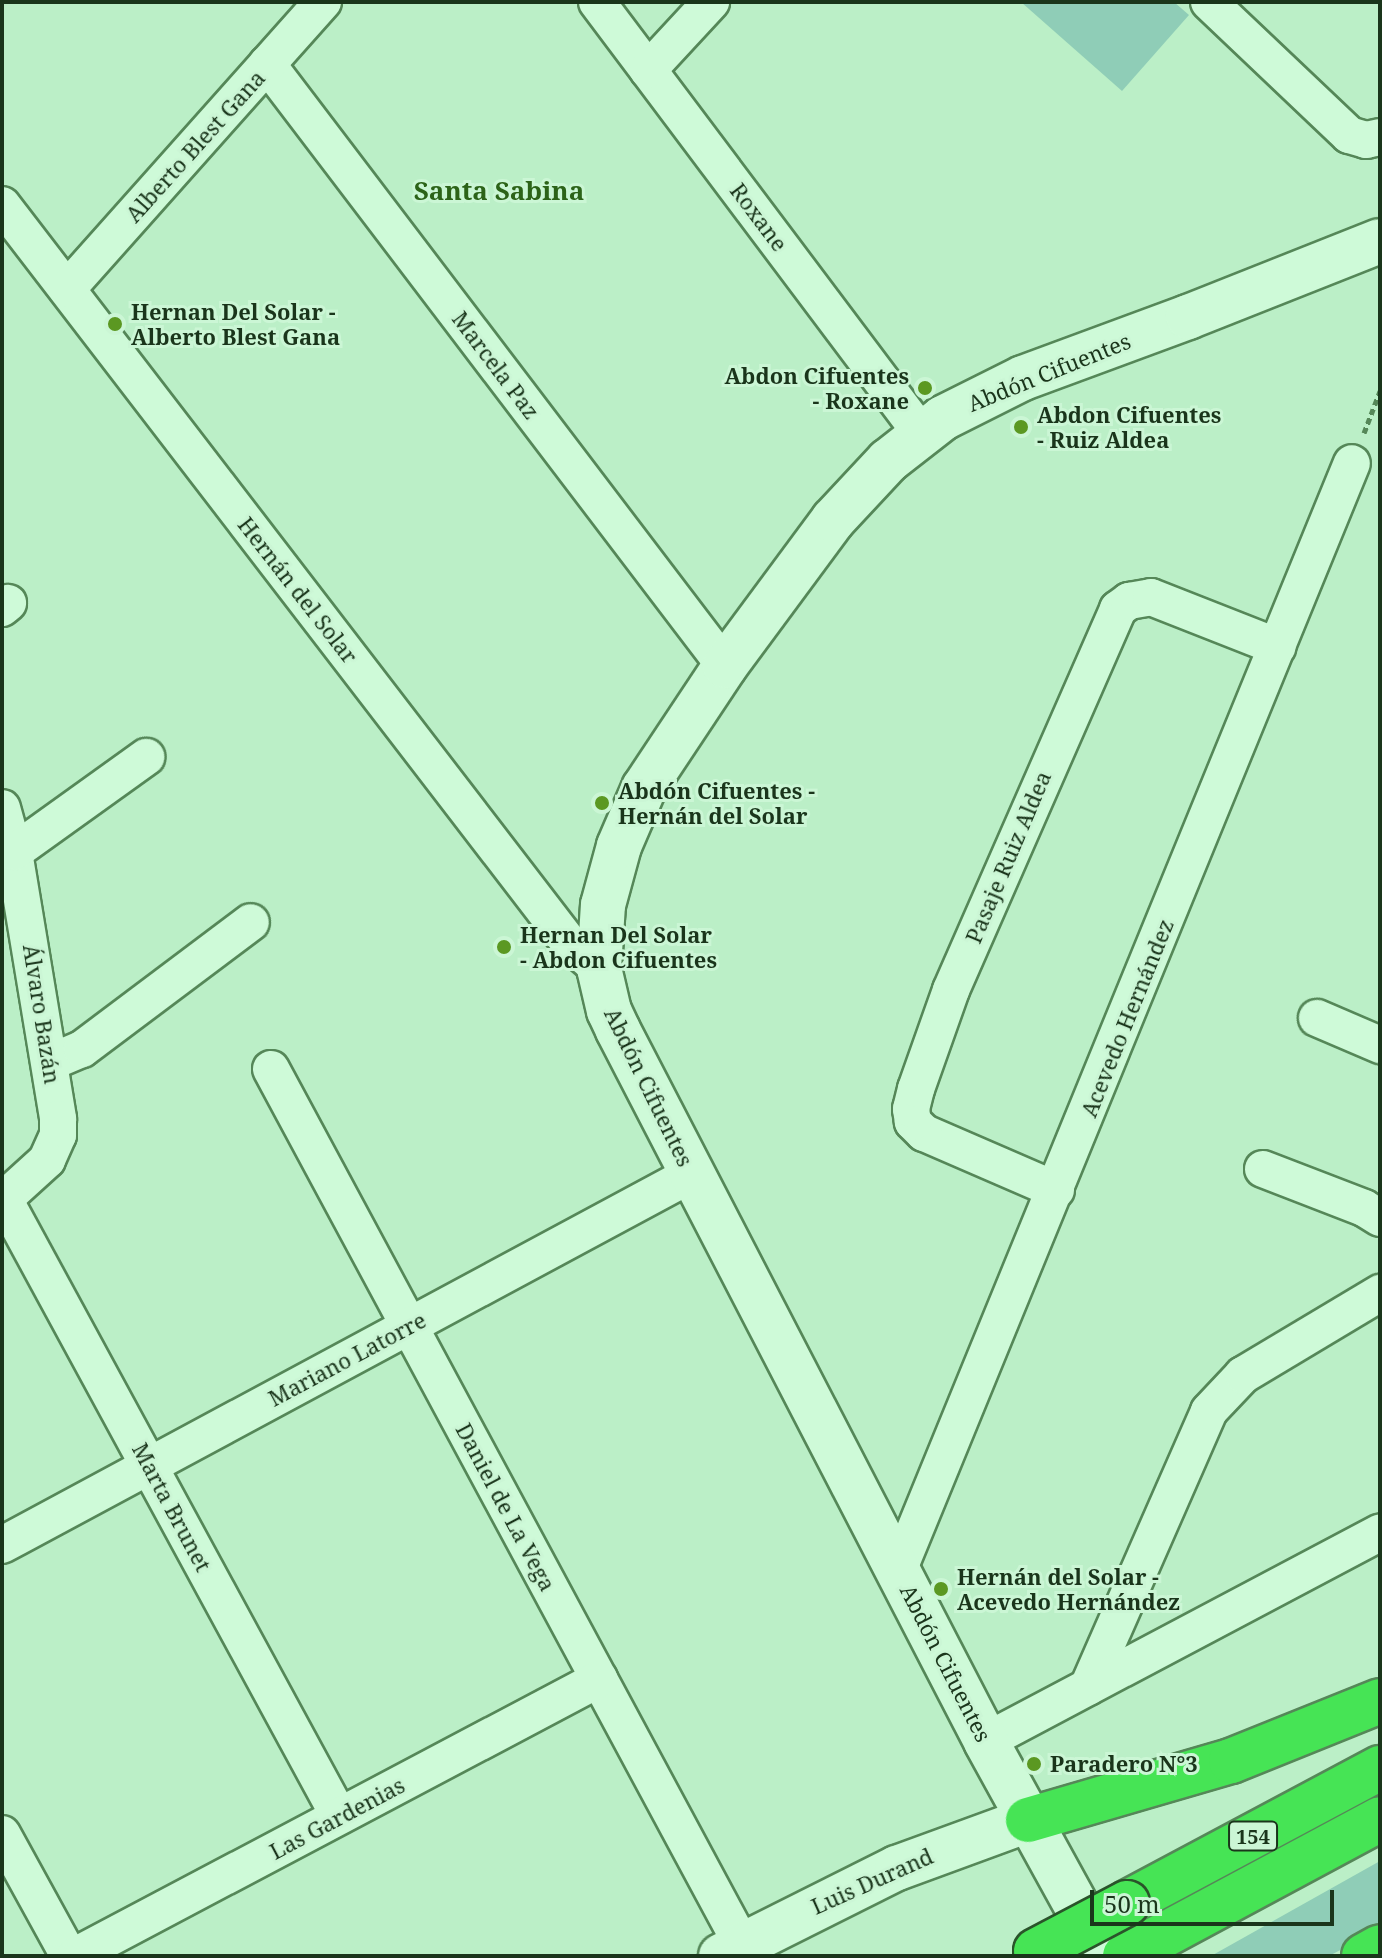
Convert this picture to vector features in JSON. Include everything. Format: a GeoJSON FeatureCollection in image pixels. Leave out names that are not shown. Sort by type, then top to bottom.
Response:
{"type":"FeatureCollection","features":[{"type":"Feature","properties":{"kind":"highway"},"geometry":{"type":"LineString","coordinates":[[1028,1820],[1231,1761],[1380,1701]]}},
{"type":"Feature","properties":{"kind":"highway","name":"154"},"geometry":{"type":"LineString","coordinates":[[1031,1954],[1380,1768]]}},
{"type":"Feature","properties":{"kind":"highway","name":"154"},"geometry":{"type":"LineString","coordinates":[[1137,1950],[1380,1819]]}},
{"type":"Feature","properties":{"kind":"highway"},"geometry":{"type":"LineString","coordinates":[[1364,1956],[1380,1947]]}},
{"type":"Feature","properties":{"kind":"street","name":"Alberto Blest Gana"},"geometry":{"type":"LineString","coordinates":[[67,289],[323,2]]}},
{"type":"Feature","properties":{"kind":"street","name":"Roxane"},"geometry":{"type":"LineString","coordinates":[[597,2],[921,433]]}},
{"type":"Feature","properties":{"kind":"street"},"geometry":{"type":"LineString","coordinates":[[648,70],[711,2]]}},
{"type":"Feature","properties":{"kind":"street"},"geometry":{"type":"LineString","coordinates":[[1209,2],[1349,135],[1366,140],[1380,137]]}},
{"type":"Feature","properties":{"kind":"street","name":"Marcela Paz"},"geometry":{"type":"LineString","coordinates":[[267,64],[725,666]]}},
{"type":"Feature","properties":{"kind":"street","name":"Hernán del Solar"},"geometry":{"type":"LineString","coordinates":[[2,205],[570,944],[599,968]]}},
{"type":"Feature","properties":{"kind":"street","name":"Abdón Cifuentes"},"geometry":{"type":"LineString","coordinates":[[1104,1956],[986,1741],[609,1011],[599,968],[603,905],[630,817],[644,788],[725,666],[833,520],[888,461],[921,433],[966,405],[1023,378],[1380,241]]}},
{"type":"Feature","properties":{"kind":"street","name":"Acevedo Hernández"},"geometry":{"type":"LineString","coordinates":[[898,1571],[1352,463]]}},
{"type":"Feature","properties":{"kind":"street","name":"Pasaje Ruiz Aldea"},"geometry":{"type":"LineString","coordinates":[[1056,1190],[924,1133],[913,1122],[911,1109],[916,1089],[951,990],[1118,609],[1140,598],[1162,600],[1278,647]]}},
{"type":"Feature","properties":{"kind":"street"},"geometry":{"type":"LineString","coordinates":[[14,852],[146,757]]}},
{"type":"Feature","properties":{"kind":"street","name":"Álvaro Bazán"},"geometry":{"type":"LineString","coordinates":[[2,808],[14,852],[58,1119],[54,1147],[34,1175],[3,1200]]}},
{"type":"Feature","properties":{"kind":"street"},"geometry":{"type":"LineString","coordinates":[[51,1062],[82,1049],[251,922]]}},
{"type":"Feature","properties":{"kind":"street"},"geometry":{"type":"LineString","coordinates":[[1317,1018],[1380,1045]]}},
{"type":"Feature","properties":{"kind":"street","name":"Daniel de La Vega"},"geometry":{"type":"LineString","coordinates":[[271,1069],[599,1679],[732,1950]]}},
{"type":"Feature","properties":{"kind":"street"},"geometry":{"type":"LineString","coordinates":[[1263,1169],[1364,1208],[1380,1218]]}},
{"type":"Feature","properties":{"kind":"street","name":"Mariano Latorre"},"geometry":{"type":"LineString","coordinates":[[2,1545],[692,1174]]}},
{"type":"Feature","properties":{"kind":"street","name":"Marta Brunet"},"geometry":{"type":"LineString","coordinates":[[3,1200],[339,1816]]}},
{"type":"Feature","properties":{"kind":"street"},"geometry":{"type":"LineString","coordinates":[[1088,1687],[1209,1411],[1243,1375],[1380,1293]]}},
{"type":"Feature","properties":{"kind":"street"},"geometry":{"type":"LineString","coordinates":[[986,1741],[1380,1532]]}},
{"type":"Feature","properties":{"kind":"street","name":"Las Gardenias"},"geometry":{"type":"LineString","coordinates":[[75,1956],[599,1679]]}},
{"type":"Feature","properties":{"kind":"street","name":"Luis Durand"},"geometry":{"type":"LineString","coordinates":[[732,1950],[897,1868],[1028,1820]]}},
{"type":"Feature","properties":{"kind":"street"},"geometry":{"type":"LineString","coordinates":[[2,1834],[69,1956]]}},
{"type":"Feature","properties":{"kind":"path"},"geometry":{"type":"LineString","coordinates":[[1352,463],[1380,391]]}},
{"type":"Feature","properties":{"kind":"green space"},"geometry":{"type":"Polygon","coordinates":[[[1021,2],[1174,2],[1189,15],[1122,91],[1021,2]]]}},
{"type":"Feature","properties":{"kind":"green space"},"geometry":{"type":"Polygon","coordinates":[[[1380,1861],[1380,1929],[1329,1956],[1211,1956],[1380,1861]]]}},
{"type":"Feature","properties":{"kind":"place","name":"Hernan Del Solar - Alberto Blest Gana"},"geometry":{"type":"Point","coordinates":[115,324]}},
{"type":"Feature","properties":{"kind":"place","name":"Abdon Cifuentes - Roxane"},"geometry":{"type":"Point","coordinates":[925,388]}},
{"type":"Feature","properties":{"kind":"place","name":"Abdon Cifuentes - Ruiz Aldea"},"geometry":{"type":"Point","coordinates":[1021,427]}},
{"type":"Feature","properties":{"kind":"place","name":"Abdón Cifuentes - Hernán del Solar"},"geometry":{"type":"Point","coordinates":[602,803]}},
{"type":"Feature","properties":{"kind":"place","name":"Hernan Del Solar - Abdon Cifuentes"},"geometry":{"type":"Point","coordinates":[504,947]}},
{"type":"Feature","properties":{"kind":"place","name":"Hernán del Solar - Acevedo Hernández"},"geometry":{"type":"Point","coordinates":[941,1589]}},
{"type":"Feature","properties":{"kind":"place","name":"Paradero N°3"},"geometry":{"type":"Point","coordinates":[1034,1764]}},
{"type":"Feature","properties":{"kind":"district","name":"Santa Sabina"},"geometry":{"type":"Point","coordinates":[499,191]}}]}
